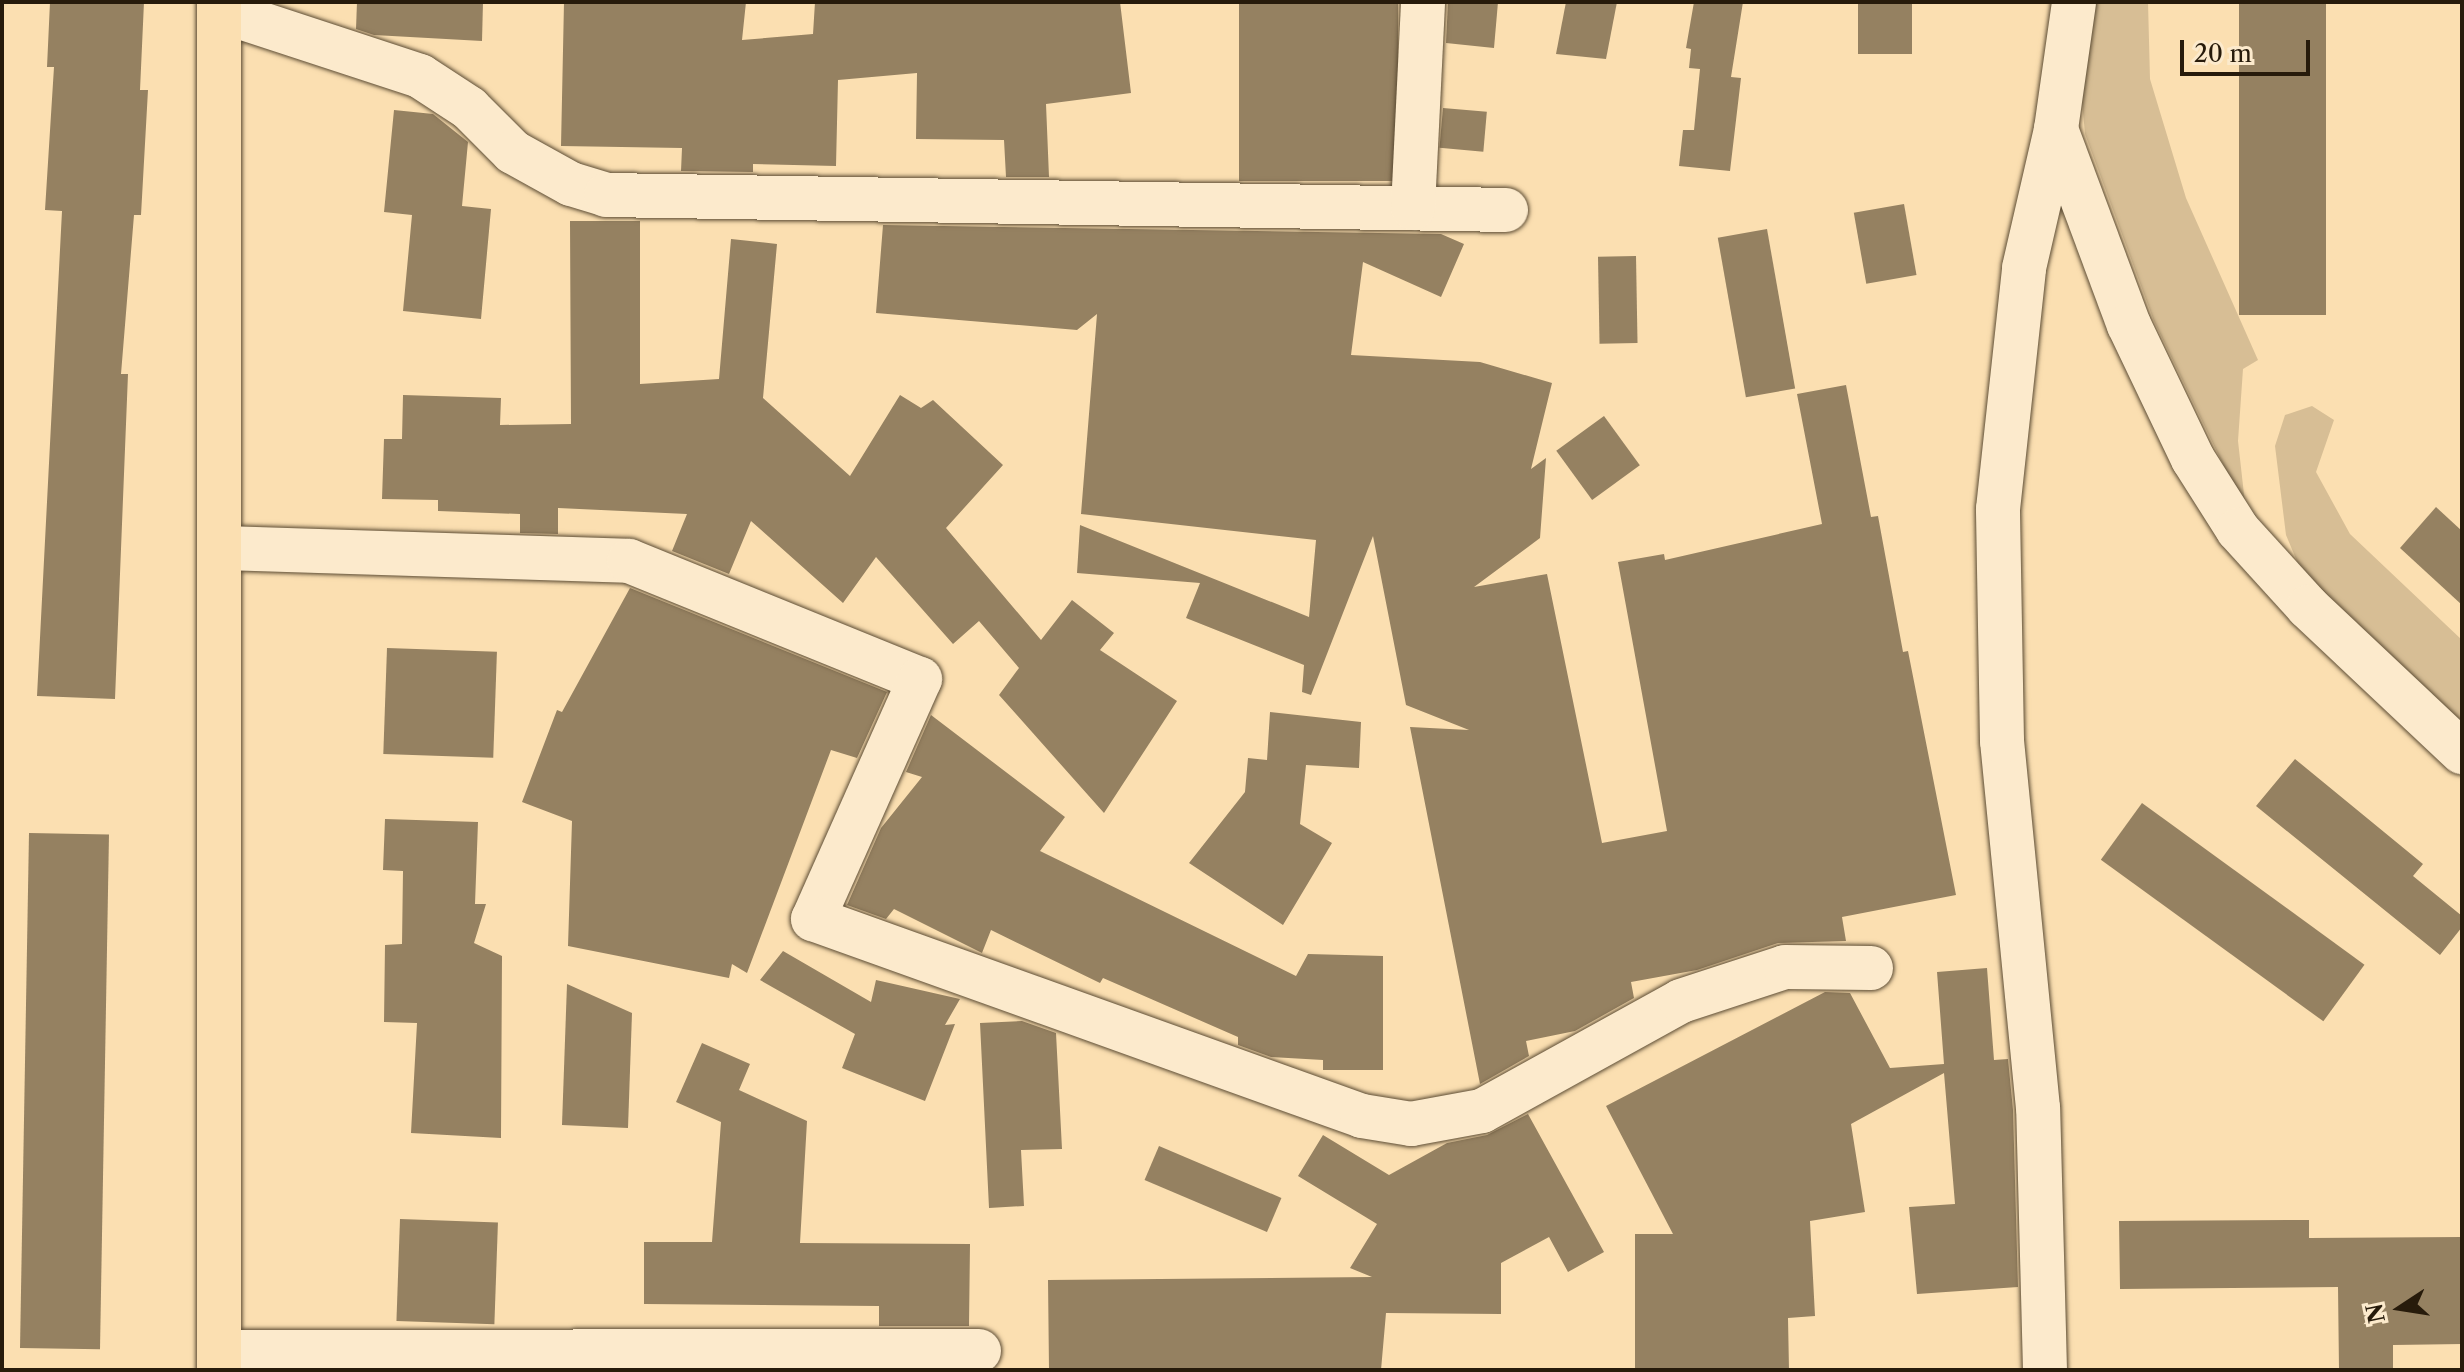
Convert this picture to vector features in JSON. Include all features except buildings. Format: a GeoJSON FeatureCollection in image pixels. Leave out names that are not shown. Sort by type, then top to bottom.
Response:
{"type":"FeatureCollection","features":[{"type":"Feature","properties":{"kind":"main road"},"geometry":{"type":"LineString","coordinates":[[219,6],[222,548],[219,1361]]}},
{"type":"Feature","properties":{"kind":"street"},"geometry":{"type":"LineString","coordinates":[[1413,208],[1423,2]]}},
{"type":"Feature","properties":{"kind":"street"},"geometry":{"type":"LineString","coordinates":[[2045,1370],[2038,1108],[2002,741],[1996,619],[1998,509],[2024,268],[2056,129],[2074,2]]}},
{"type":"Feature","properties":{"kind":"street"},"geometry":{"type":"LineString","coordinates":[[219,6],[420,76],[469,108],[513,152],[571,184],[606,195],[1506,210]]}},
{"type":"Feature","properties":{"kind":"street"},"geometry":{"type":"LineString","coordinates":[[2056,129],[2129,325],[2193,459],[2238,530],[2308,607],[2462,752]]}},
{"type":"Feature","properties":{"kind":"street"},"geometry":{"type":"LineString","coordinates":[[222,548],[629,561],[920,679],[813,919],[1362,1116],[1411,1124],[1482,1111],[1681,1001],[1785,967],[1871,968]]}},
{"type":"Feature","properties":{"kind":"street"},"geometry":{"type":"LineString","coordinates":[[219,1361],[979,1351]]}},
{"type":"Feature","properties":{"kind":"shaded area"},"geometry":{"type":"Polygon","coordinates":[[[2091,2],[2148,2],[2150,79],[2186,198],[2258,360],[2243,369],[2238,441],[2246,512],[2154,321],[2085,134],[2079,68],[2091,2]]]}},
{"type":"Feature","properties":{"kind":"shaded area"},"geometry":{"type":"Polygon","coordinates":[[[2312,406],[2334,420],[2316,472],[2350,534],[2462,640],[2462,735],[2307,585],[2286,535],[2275,446],[2285,415],[2312,406]]]}}]}
